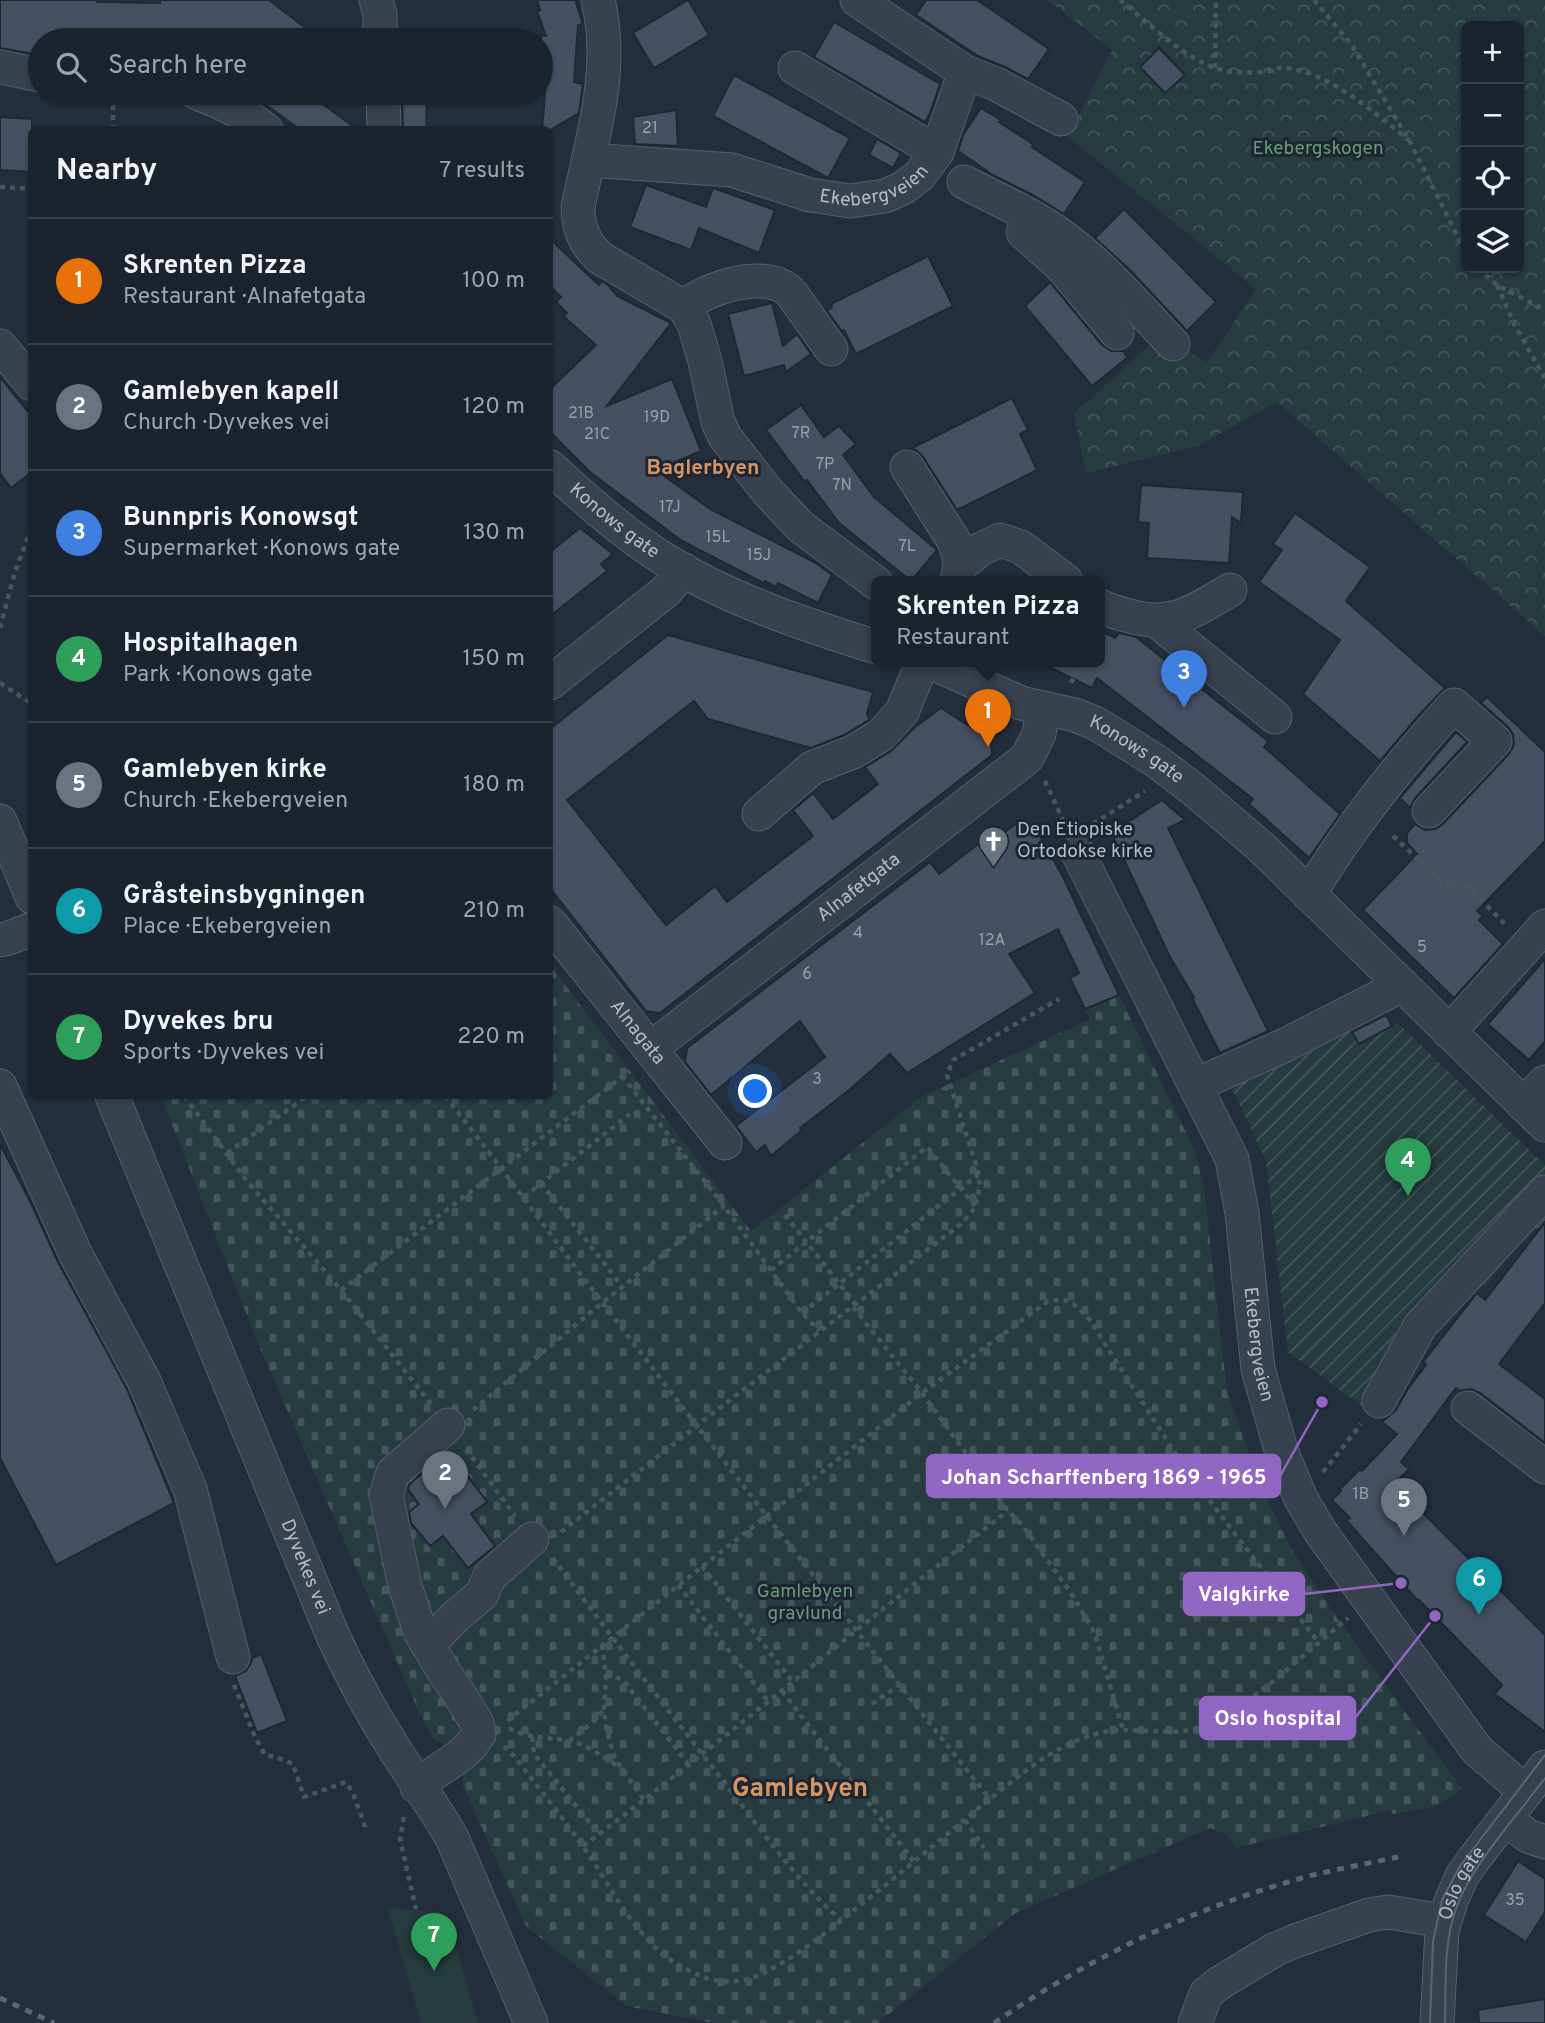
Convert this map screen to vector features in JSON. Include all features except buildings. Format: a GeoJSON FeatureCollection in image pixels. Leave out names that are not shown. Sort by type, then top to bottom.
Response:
{"type":"FeatureCollection","features":[{"type":"Feature","properties":{"kind":"street"},"geometry":{"type":"LineString","coordinates":[[376,0],[380,28]]}},
{"type":"Feature","properties":{"kind":"street"},"geometry":{"type":"LineString","coordinates":[[598,0],[605,34],[605,67],[601,102],[578,207],[579,224],[588,245],[602,259],[684,307],[694,324],[699,361],[725,436],[786,512],[871,579]]}},
{"type":"Feature","properties":{"kind":"street"},"geometry":{"type":"LineString","coordinates":[[857,0],[965,72],[996,84],[1061,120]]}},
{"type":"Feature","properties":{"kind":"street"},"geometry":{"type":"LineString","coordinates":[[0,67],[28,73]]}},
{"type":"Feature","properties":{"kind":"street"},"geometry":{"type":"LineString","coordinates":[[795,68],[933,157],[1002,212],[1062,267],[1118,333]]}},
{"type":"Feature","properties":{"kind":"street","name":"Ekebergveien"},"geometry":{"type":"LineString","coordinates":[[588,160],[732,170],[810,195],[850,201],[885,196],[903,188],[919,176],[933,157],[965,72]]}},
{"type":"Feature","properties":{"kind":"street"},"geometry":{"type":"LineString","coordinates":[[0,89],[14,90],[28,87]]}},
{"type":"Feature","properties":{"kind":"street"},"geometry":{"type":"LineString","coordinates":[[225,105],[260,126]]}},
{"type":"Feature","properties":{"kind":"street"},"geometry":{"type":"LineString","coordinates":[[383,105],[384,126]]}},
{"type":"Feature","properties":{"kind":"street"},"geometry":{"type":"LineString","coordinates":[[964,181],[1025,212],[1083,252],[1173,344]]}},
{"type":"Feature","properties":{"kind":"street"},"geometry":{"type":"LineString","coordinates":[[684,307],[704,293],[723,287],[745,282],[765,281],[779,284],[792,294],[831,349]]}},
{"type":"Feature","properties":{"kind":"street"},"geometry":{"type":"LineString","coordinates":[[0,346],[28,379]]}},
{"type":"Feature","properties":{"kind":"street"},"geometry":{"type":"LineString","coordinates":[[907,467],[954,541],[959,553],[959,573]]}},
{"type":"Feature","properties":{"kind":"street","name":"Konows gate"},"geometry":{"type":"LineString","coordinates":[[553,470],[609,518],[666,560],[704,582],[781,614],[871,645]]}},
{"type":"Feature","properties":{"kind":"street"},"geometry":{"type":"LineString","coordinates":[[959,573],[979,550],[1000,540],[1021,547],[1059,576]]}},
{"type":"Feature","properties":{"kind":"street"},"geometry":{"type":"LineString","coordinates":[[553,681],[666,592],[684,570]]}},
{"type":"Feature","properties":{"kind":"street"},"geometry":{"type":"LineString","coordinates":[[1105,608],[1143,621],[1169,621],[1200,608],[1230,590]]}},
{"type":"Feature","properties":{"kind":"street"},"geometry":{"type":"LineString","coordinates":[[1158,622],[1275,717]]}},
{"type":"Feature","properties":{"kind":"street"},"geometry":{"type":"LineString","coordinates":[[759,814],[813,768],[853,752],[881,736],[934,667]]}},
{"type":"Feature","properties":{"kind":"street","name":"Konows gate"},"geometry":{"type":"LineString","coordinates":[[945,667],[1021,703],[1075,715],[1097,723],[1156,761],[1261,848],[1449,1032],[1538,1104]]}},
{"type":"Feature","properties":{"kind":"street"},"geometry":{"type":"LineString","coordinates":[[1309,895],[1391,776],[1454,705],[1496,741],[1429,811]]}},
{"type":"Feature","properties":{"kind":"street","name":"Alnafetgata"},"geometry":{"type":"LineString","coordinates":[[651,1051],[1027,758],[1039,734],[1043,708]]}},
{"type":"Feature","properties":{"kind":"street"},"geometry":{"type":"LineString","coordinates":[[0,821],[28,888]]}},
{"type":"Feature","properties":{"kind":"street","name":"Ekebergveien"},"geometry":{"type":"LineString","coordinates":[[1078,853],[1232,1160],[1238,1186],[1258,1369],[1282,1453],[1301,1499],[1320,1531],[1478,1749],[1535,1779]]}},
{"type":"Feature","properties":{"kind":"street","name":"Alnagata"},"geometry":{"type":"LineString","coordinates":[[553,927],[724,1143]]}},
{"type":"Feature","properties":{"kind":"street"},"geometry":{"type":"LineString","coordinates":[[0,940],[28,931]]}},
{"type":"Feature","properties":{"kind":"street"},"geometry":{"type":"LineString","coordinates":[[1449,1032],[1536,936]]}},
{"type":"Feature","properties":{"kind":"street"},"geometry":{"type":"LineString","coordinates":[[1196,1085],[1285,1045],[1401,985]]}},
{"type":"Feature","properties":{"kind":"street"},"geometry":{"type":"LineString","coordinates":[[0,1086],[75,1253],[144,1381],[190,1489],[233,1657]]}},
{"type":"Feature","properties":{"kind":"street","name":"Dyvekes vei"},"geometry":{"type":"LineString","coordinates":[[113,1099],[333,1636],[380,1726],[453,1840],[531,2023]]}},
{"type":"Feature","properties":{"kind":"street"},"geometry":{"type":"LineString","coordinates":[[1379,1401],[1420,1326],[1545,1192]]}},
{"type":"Feature","properties":{"kind":"street"},"geometry":{"type":"LineString","coordinates":[[1468,1408],[1545,1467]]}},
{"type":"Feature","properties":{"kind":"street"},"geometry":{"type":"LineString","coordinates":[[417,1786],[463,1754],[479,1734],[477,1723],[420,1631],[405,1586],[386,1495],[393,1474],[459,1418]]}},
{"type":"Feature","properties":{"kind":"street"},"geometry":{"type":"LineString","coordinates":[[428,1645],[482,1594],[490,1576],[546,1544]]}},
{"type":"Feature","properties":{"kind":"street","name":"Oslo gate"},"geometry":{"type":"LineString","coordinates":[[1437,2023],[1444,1921],[1462,1877],[1535,1779]]}},
{"type":"Feature","properties":{"kind":"street"},"geometry":{"type":"LineString","coordinates":[[1505,1819],[1528,1836],[1545,1842]]}},
{"type":"Feature","properties":{"kind":"street"},"geometry":{"type":"LineString","coordinates":[[1195,2023],[1206,1994],[1218,1984],[1274,1950],[1295,1941],[1369,1915],[1388,1912],[1444,1921]]}},
{"type":"Feature","properties":{"kind":"path"},"geometry":{"type":"LineString","coordinates":[[1120,0],[1184,51],[1216,68],[1267,72],[1284,68],[1302,71],[1337,87],[1409,140]]}},
{"type":"Feature","properties":{"kind":"path"},"geometry":{"type":"LineString","coordinates":[[1216,0],[1216,68]]}},
{"type":"Feature","properties":{"kind":"path"},"geometry":{"type":"LineString","coordinates":[[1314,0],[1351,44],[1409,140],[1461,243]]}},
{"type":"Feature","properties":{"kind":"path"},"geometry":{"type":"LineString","coordinates":[[113,105],[113,126]]}},
{"type":"Feature","properties":{"kind":"path"},"geometry":{"type":"LineString","coordinates":[[0,187],[28,189]]}},
{"type":"Feature","properties":{"kind":"path"},"geometry":{"type":"LineString","coordinates":[[1484,273],[1497,285],[1545,310]]}},
{"type":"Feature","properties":{"kind":"path"},"geometry":{"type":"LineString","coordinates":[[1497,285],[1515,326],[1545,378]]}},
{"type":"Feature","properties":{"kind":"path"},"geometry":{"type":"LineString","coordinates":[[0,628],[15,572],[28,537]]}},
{"type":"Feature","properties":{"kind":"path"},"geometry":{"type":"LineString","coordinates":[[1069,687],[1080,667]]}},
{"type":"Feature","properties":{"kind":"path"},"geometry":{"type":"LineString","coordinates":[[0,683],[28,701]]}},
{"type":"Feature","properties":{"kind":"path"},"geometry":{"type":"LineString","coordinates":[[1022,762],[1042,775],[1078,853]]}},
{"type":"Feature","properties":{"kind":"path"},"geometry":{"type":"LineString","coordinates":[[1093,824],[1152,787]]}},
{"type":"Feature","properties":{"kind":"path"},"geometry":{"type":"LineString","coordinates":[[1393,836],[1425,866]]}},
{"type":"Feature","properties":{"kind":"path"},"geometry":{"type":"LineString","coordinates":[[1431,871],[1452,889],[1469,888],[1536,936]]}},
{"type":"Feature","properties":{"kind":"path"},"geometry":{"type":"LineString","coordinates":[[841,1920],[824,1906],[768,1839],[612,1638],[546,1544],[818,1331],[961,1224],[975,1206],[980,1186],[947,1075],[953,1060],[1059,999]]}},
{"type":"Feature","properties":{"kind":"path"},"geometry":{"type":"LineString","coordinates":[[186,1099],[246,1180],[341,1290],[651,1051]]}},
{"type":"Feature","properties":{"kind":"path"},"geometry":{"type":"LineString","coordinates":[[622,1076],[818,1331]]}},
{"type":"Feature","properties":{"kind":"path"},"geometry":{"type":"LineString","coordinates":[[227,1153],[303,1099]]}},
{"type":"Feature","properties":{"kind":"path"},"geometry":{"type":"LineString","coordinates":[[447,1099],[696,1426],[990,1799]]}},
{"type":"Feature","properties":{"kind":"path"},"geometry":{"type":"LineString","coordinates":[[524,1197],[630,1114]]}},
{"type":"Feature","properties":{"kind":"path"},"geometry":{"type":"LineString","coordinates":[[771,1270],[927,1147],[975,1206]]}},
{"type":"Feature","properties":{"kind":"path"},"geometry":{"type":"LineString","coordinates":[[802,1313],[978,1175]]}},
{"type":"Feature","properties":{"kind":"path"},"geometry":{"type":"LineString","coordinates":[[541,1183],[622,1286]]}},
{"type":"Feature","properties":{"kind":"path"},"geometry":{"type":"LineString","coordinates":[[459,1418],[724,1206]]}},
{"type":"Feature","properties":{"kind":"path"},"geometry":{"type":"LineString","coordinates":[[785,1215],[1073,1595],[1095,1634],[1123,1730]]}},
{"type":"Feature","properties":{"kind":"path"},"geometry":{"type":"LineString","coordinates":[[619,1766],[585,1746],[569,1741],[532,1737],[503,1724],[922,1393],[1047,1302],[1059,1299],[1073,1303],[1089,1319],[1186,1470],[1319,1643]]}},
{"type":"Feature","properties":{"kind":"path"},"geometry":{"type":"LineString","coordinates":[[1318,1479],[1379,1401]]}},
{"type":"Feature","properties":{"kind":"path"},"geometry":{"type":"LineString","coordinates":[[583,1846],[1008,1511]]}},
{"type":"Feature","properties":{"kind":"path"},"geometry":{"type":"LineString","coordinates":[[702,1566],[793,1682]]}},
{"type":"Feature","properties":{"kind":"path"},"geometry":{"type":"LineString","coordinates":[[678,1585],[768,1701]]}},
{"type":"Feature","properties":{"kind":"path"},"geometry":{"type":"LineString","coordinates":[[479,1734],[491,1735],[513,1755],[583,1846],[641,1934],[674,1964],[709,1979],[733,1982],[754,1977],[785,1961],[841,1920],[1031,1766],[1052,1752],[1099,1733],[1123,1730],[1175,1732],[1205,1726],[1248,1701],[1370,1600]]}},
{"type":"Feature","properties":{"kind":"path"},"geometry":{"type":"LineString","coordinates":[[602,1645],[606,1675],[604,1709],[609,1739],[619,1766],[644,1800]]}},
{"type":"Feature","properties":{"kind":"path"},"geometry":{"type":"LineString","coordinates":[[233,1657],[226,1665],[265,1755],[293,1765],[304,1797],[346,1782],[353,1793],[366,1829]]}},
{"type":"Feature","properties":{"kind":"path"},"geometry":{"type":"LineString","coordinates":[[606,1675],[621,1679],[627,1685],[688,1765]]}},
{"type":"Feature","properties":{"kind":"path"},"geometry":{"type":"LineString","coordinates":[[872,1704],[899,1685]]}},
{"type":"Feature","properties":{"kind":"path"},"geometry":{"type":"LineString","coordinates":[[782,1690],[914,1862]]}},
{"type":"Feature","properties":{"kind":"path"},"geometry":{"type":"LineString","coordinates":[[569,1741],[594,1721],[604,1709]]}},
{"type":"Feature","properties":{"kind":"path"},"geometry":{"type":"LineString","coordinates":[[532,1737],[534,1754],[599,1834]]}},
{"type":"Feature","properties":{"kind":"path"},"geometry":{"type":"LineString","coordinates":[[415,1909],[400,1839],[403,1818],[417,1786]]}},
{"type":"Feature","properties":{"kind":"path"},"geometry":{"type":"LineString","coordinates":[[965,1819],[984,1848]]}},
{"type":"Feature","properties":{"kind":"green space","name":"Ekebergskogen"},"geometry":{"type":"Polygon","coordinates":[[[1048,0],[1545,0],[1545,636],[1277,402],[1198,446],[1086,473],[1074,414],[1160,335],[1207,362],[1256,289],[1068,137],[1112,50],[1048,0]]]}},
{"type":"Feature","properties":{"kind":"green space","name":"Gamlebyen gravlund"},"geometry":{"type":"Polygon","coordinates":[[[553,969],[751,1231],[921,1097],[1090,1019],[1085,1009],[1119,995],[1195,1151],[1204,1188],[1227,1392],[1261,1486],[1290,1547],[1341,1624],[1462,1789],[1438,1806],[1393,1814],[1391,1810],[1236,1848],[1226,1834],[1210,1828],[1014,1914],[878,2023],[714,2023],[626,2006],[526,1926],[462,1784],[465,1764],[454,1747],[435,1741],[418,1710],[257,1341],[162,1099],[553,1099],[553,969]]]}},
{"type":"Feature","properties":{"kind":"green space"},"geometry":{"type":"Polygon","coordinates":[[[1398,1023],[1545,1165],[1545,1231],[1541,1228],[1527,1229],[1486,1286],[1470,1288],[1362,1406],[1288,1352],[1266,1161],[1230,1084],[1346,1024],[1358,1043],[1398,1023]]]}},
{"type":"Feature","properties":{"kind":"green space"},"geometry":{"type":"Polygon","coordinates":[[[388,1908],[440,1912],[448,1919],[478,2023],[421,2023],[388,1908]]]}},
{"type":"Feature","properties":{"kind":"tram line"},"geometry":{"type":"LineString","coordinates":[[1430,2023],[1433,1941],[1442,1900],[1460,1866],[1545,1755]]}},
{"type":"Feature","properties":{"kind":"tram line"},"geometry":{"type":"LineString","coordinates":[[1445,2023],[1447,1949],[1457,1906],[1484,1857],[1545,1778]]}},
{"type":"Feature","properties":{"kind":"railway"},"geometry":{"type":"LineString","coordinates":[[994,2023],[1099,1959],[1210,1908],[1288,1882],[1398,1857]]}},
{"type":"Feature","properties":{"kind":"railway"},"geometry":{"type":"LineString","coordinates":[[0,1998],[54,2023]]}},
{"type":"Feature","properties":{"kind":"place","name":"Bunnpris Konowsgt"},"geometry":{"type":"Point","coordinates":[1184,708]}},
{"type":"Feature","properties":{"kind":"place","name":"Skrenten Pizza"},"geometry":{"type":"Point","coordinates":[988,747]}},
{"type":"Feature","properties":{"kind":"place","name":"Den Etiopiske Ortodokse kirke"},"geometry":{"type":"Point","coordinates":[994,868]}},
{"type":"Feature","properties":{"kind":"place","name":"Hospitalhagen"},"geometry":{"type":"Point","coordinates":[1408,1196]}},
{"type":"Feature","properties":{"kind":"place","name":"Johan Scharffenberg 1869 - 1965"},"geometry":{"type":"Point","coordinates":[1322,1402]}},
{"type":"Feature","properties":{"kind":"place","name":"Gamlebyen kapell"},"geometry":{"type":"Point","coordinates":[445,1509]}},
{"type":"Feature","properties":{"kind":"place","name":"Gamlebyen kirke"},"geometry":{"type":"Point","coordinates":[1404,1536]}},
{"type":"Feature","properties":{"kind":"place","name":"Valgkirke"},"geometry":{"type":"Point","coordinates":[1401,1583]}},
{"type":"Feature","properties":{"kind":"place","name":"Gråsteinsbygningen"},"geometry":{"type":"Point","coordinates":[1479,1615]}},
{"type":"Feature","properties":{"kind":"place","name":"Oslo hospital"},"geometry":{"type":"Point","coordinates":[1435,1616]}},
{"type":"Feature","properties":{"kind":"place","name":"Dyvekes bru"},"geometry":{"type":"Point","coordinates":[434,1971]}},
{"type":"Feature","properties":{"kind":"district","name":"Baglerbyen"},"geometry":{"type":"Point","coordinates":[703,468]}},
{"type":"Feature","properties":{"kind":"district","name":"Gamlebyen"},"geometry":{"type":"Point","coordinates":[800,1789]}}]}
